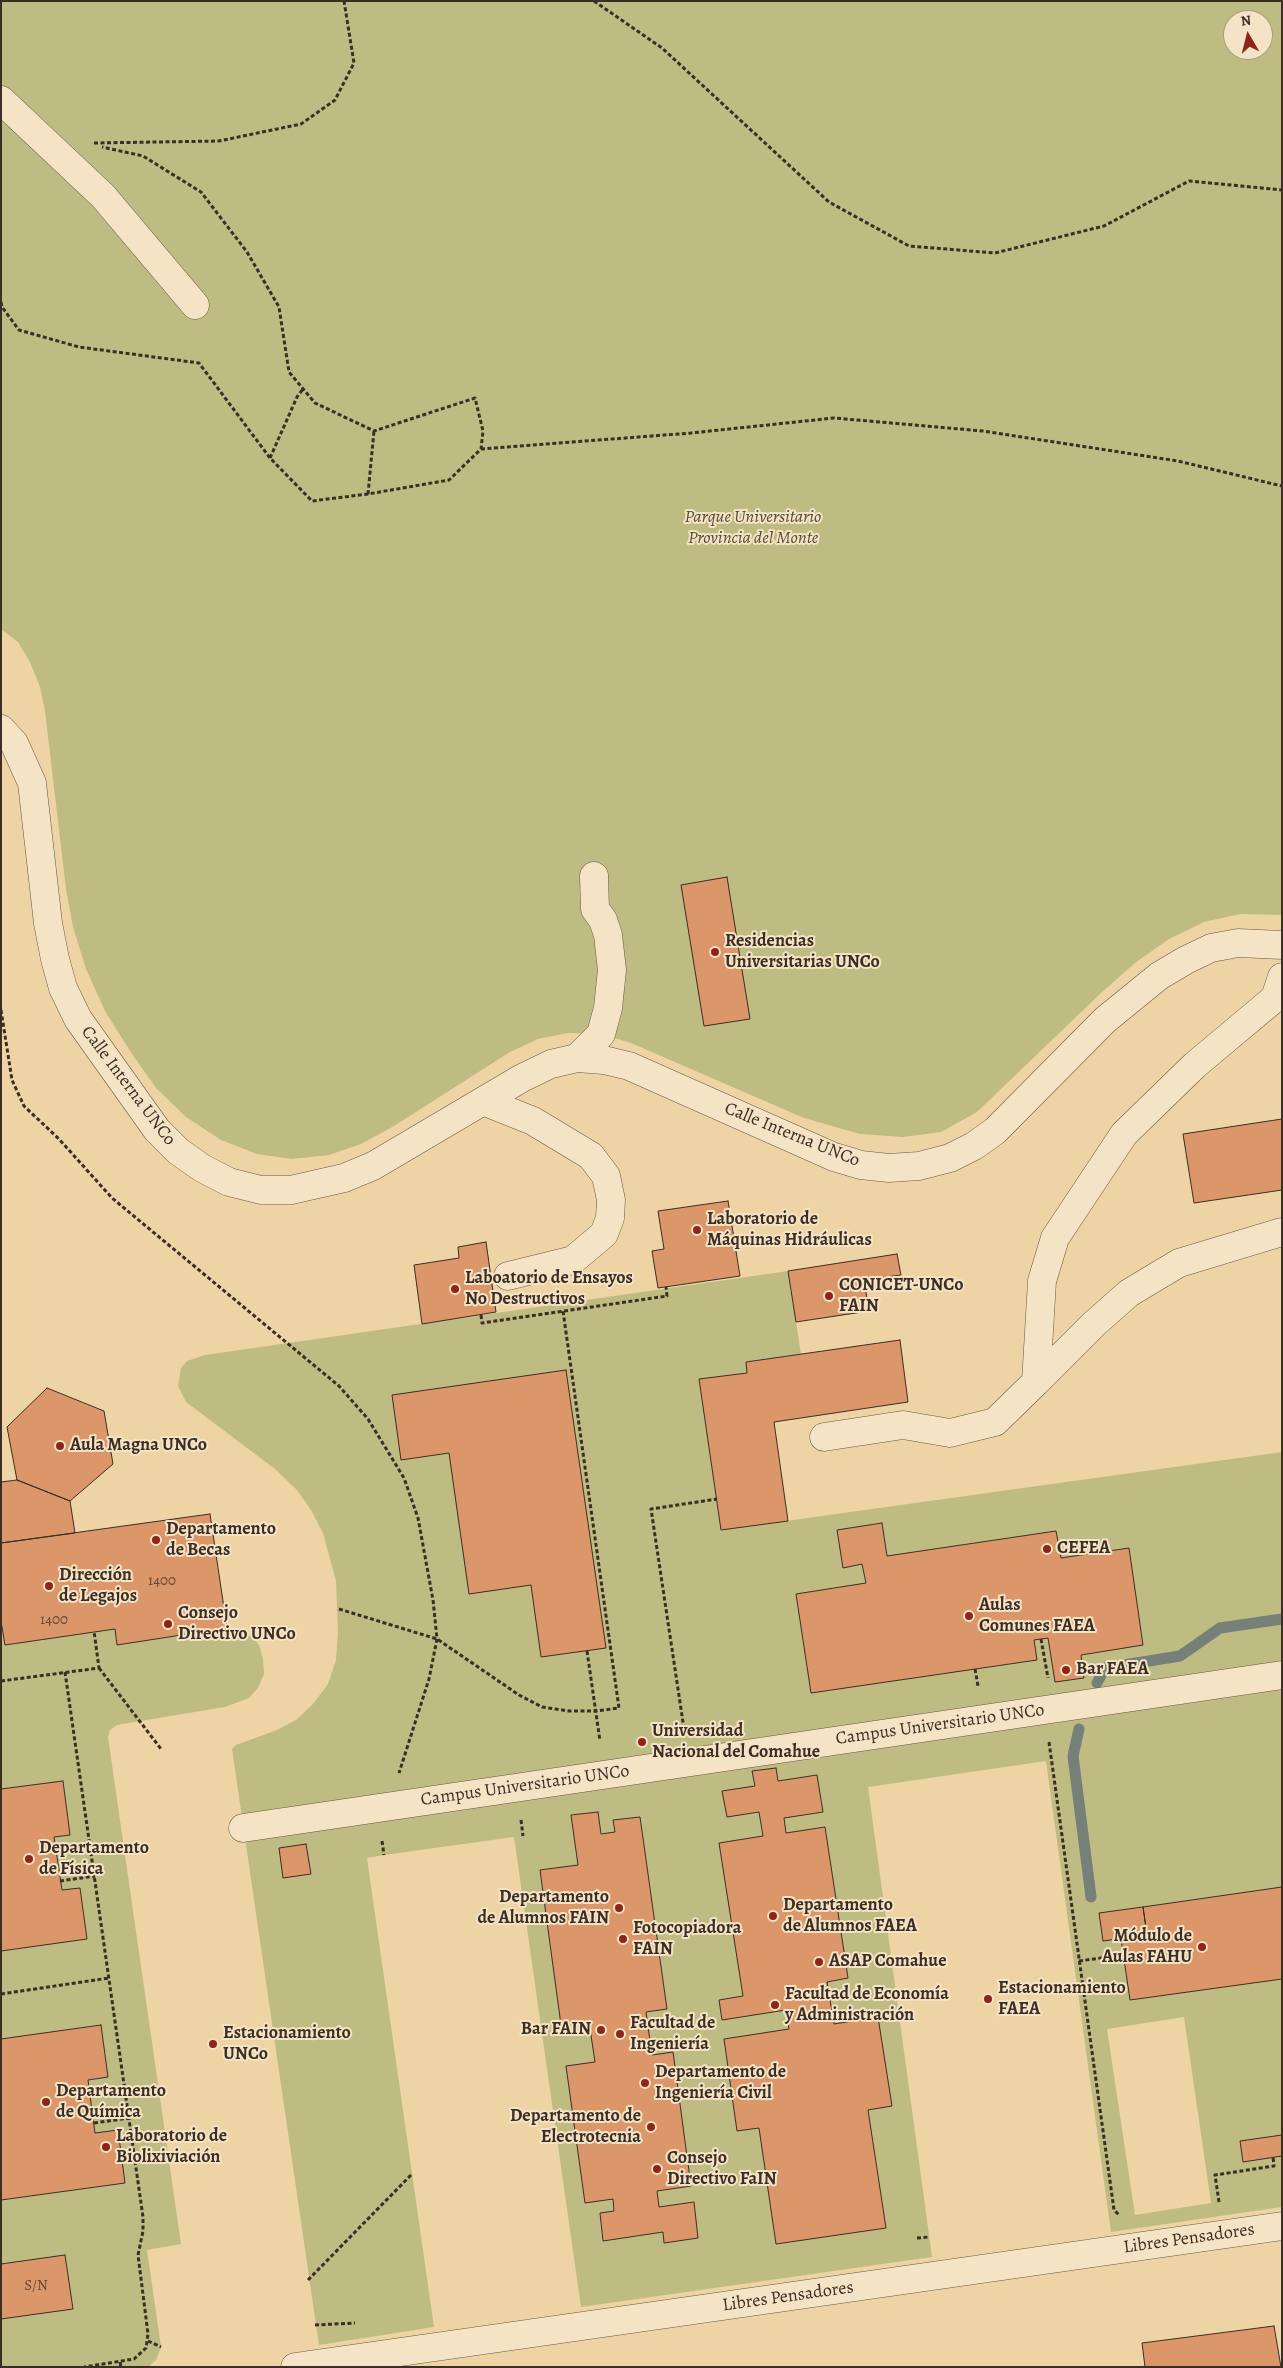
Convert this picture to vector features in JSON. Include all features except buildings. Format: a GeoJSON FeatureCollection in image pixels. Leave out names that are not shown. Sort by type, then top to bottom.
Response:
{"type":"FeatureCollection","features":[{"type":"Feature","properties":{"kind":"street"},"geometry":{"type":"LineString","coordinates":[[1,100],[103,196],[194,305]]}},
{"type":"Feature","properties":{"kind":"street","name":"Calle Interna UNCo"},"geometry":{"type":"LineString","coordinates":[[1,729],[14,743],[32,782],[48,923],[54,959],[63,988],[78,1019],[157,1130],[178,1151],[202,1168],[229,1182],[261,1190],[299,1189],[344,1178],[373,1166],[482,1101],[544,1068],[577,1058],[604,1060],[629,1066],[834,1156],[861,1165],[889,1168],[919,1166],[950,1158],[974,1146],[995,1131],[1106,1020],[1160,976],[1186,960],[1211,948],[1238,943],[1282,944]]}},
{"type":"Feature","properties":{"kind":"street"},"geometry":{"type":"LineString","coordinates":[[577,1058],[601,1034],[612,977],[608,935],[603,920],[595,909],[594,876]]}},
{"type":"Feature","properties":{"kind":"street"},"geometry":{"type":"LineString","coordinates":[[1036,1382],[1042,1281],[1055,1238],[1124,1134],[1195,1064],[1275,998],[1282,977]]}},
{"type":"Feature","properties":{"kind":"street"},"geometry":{"type":"LineString","coordinates":[[482,1101],[533,1121],[591,1156],[606,1176],[612,1200],[610,1218],[604,1234],[573,1260],[508,1276]]}},
{"type":"Feature","properties":{"kind":"street"},"geometry":{"type":"LineString","coordinates":[[824,1437],[902,1425],[950,1434],[995,1422],[1094,1324],[1138,1288],[1180,1263],[1282,1232]]}},
{"type":"Feature","properties":{"kind":"street","name":"Campus Universitario UNCo"},"geometry":{"type":"LineString","coordinates":[[243,1828],[1282,1675]]}},
{"type":"Feature","properties":{"kind":"street","name":"Libres Pensadores"},"geometry":{"type":"LineString","coordinates":[[295,2367],[1282,2226]]}},
{"type":"Feature","properties":{"kind":"path"},"geometry":{"type":"LineString","coordinates":[[344,1],[354,63],[335,100],[301,124],[219,141],[90,144],[143,156],[201,192],[247,252],[279,307],[289,372],[315,403],[374,431],[475,398],[483,431],[481,450]]}},
{"type":"Feature","properties":{"kind":"path"},"geometry":{"type":"LineString","coordinates":[[594,1],[662,48],[829,202],[908,246],[995,253],[1104,226],[1189,181],[1282,190]]}},
{"type":"Feature","properties":{"kind":"path"},"geometry":{"type":"LineString","coordinates":[[1,302],[2,307],[19,330],[79,347],[199,363],[270,458],[312,501],[368,494],[449,480],[481,450],[691,433],[834,418],[983,431],[1178,461],[1282,486]]}},
{"type":"Feature","properties":{"kind":"path"},"geometry":{"type":"LineString","coordinates":[[270,458],[297,397],[303,390]]}},
{"type":"Feature","properties":{"kind":"path"},"geometry":{"type":"LineString","coordinates":[[368,494],[374,431]]}},
{"type":"Feature","properties":{"kind":"path"},"geometry":{"type":"LineString","coordinates":[[1,1010],[12,1080],[24,1106],[59,1139],[94,1179],[125,1209],[325,1373],[354,1402],[377,1432],[404,1478],[414,1504],[433,1600],[437,1639],[430,1679],[388,1806]]}},
{"type":"Feature","properties":{"kind":"path"},"geometry":{"type":"LineString","coordinates":[[481,1314],[482,1323],[667,1296],[666,1287]]}},
{"type":"Feature","properties":{"kind":"path"},"geometry":{"type":"LineString","coordinates":[[339,1609],[437,1639],[525,1698],[542,1707],[562,1711],[596,1711],[619,1708],[563,1311]]}},
{"type":"Feature","properties":{"kind":"path"},"geometry":{"type":"LineString","coordinates":[[689,1762],[652,1509],[716,1499]]}},
{"type":"Feature","properties":{"kind":"path"},"geometry":{"type":"LineString","coordinates":[[94,1632],[99,1668],[161,1749]]}},
{"type":"Feature","properties":{"kind":"path"},"geometry":{"type":"LineString","coordinates":[[1041,1639],[1079,1961],[1114,2210],[1122,2217]]}},
{"type":"Feature","properties":{"kind":"path"},"geometry":{"type":"LineString","coordinates":[[587,1651],[596,1711]]}},
{"type":"Feature","properties":{"kind":"path"},"geometry":{"type":"LineString","coordinates":[[1,1682],[99,1668]]}},
{"type":"Feature","properties":{"kind":"path"},"geometry":{"type":"LineString","coordinates":[[65,1672],[143,2217],[143,2231],[138,2255],[148,2341],[146,2348],[141,2354],[120,2362],[84,2367]]}},
{"type":"Feature","properties":{"kind":"path"},"geometry":{"type":"LineString","coordinates":[[90,1849],[123,1844]]}},
{"type":"Feature","properties":{"kind":"path"},"geometry":{"type":"LineString","coordinates":[[60,1881],[95,1876]]}},
{"type":"Feature","properties":{"kind":"path"},"geometry":{"type":"LineString","coordinates":[[1079,1961],[1123,1954]]}},
{"type":"Feature","properties":{"kind":"path"},"geometry":{"type":"LineString","coordinates":[[1,1994],[110,1978]]}},
{"type":"Feature","properties":{"kind":"path"},"geometry":{"type":"LineString","coordinates":[[94,2123],[129,2118]]}},
{"type":"Feature","properties":{"kind":"path"},"geometry":{"type":"LineString","coordinates":[[1219,2202],[1215,2175],[1274,2166],[1273,2157]]}},
{"type":"Feature","properties":{"kind":"path"},"geometry":{"type":"LineString","coordinates":[[308,2280],[412,2174]]}},
{"type":"Feature","properties":{"kind":"path"},"geometry":{"type":"LineString","coordinates":[[1108,2211],[1114,2210]]}},
{"type":"Feature","properties":{"kind":"path"},"geometry":{"type":"LineString","coordinates":[[917,2238],[930,2237]]}},
{"type":"Feature","properties":{"kind":"path"},"geometry":{"type":"LineString","coordinates":[[148,2341],[160,2347]]}},
{"type":"Feature","properties":{"kind":"path"},"geometry":{"type":"LineString","coordinates":[[120,2362],[121,2367]]}},
{"type":"Feature","properties":{"kind":"green space","name":"Parque Universitario Provincia del Monte"},"geometry":{"type":"Polygon","coordinates":[[[1,1],[1282,1],[1282,915],[1240,914],[1204,922],[1169,939],[1135,963],[1101,993],[977,1112],[941,1132],[903,1137],[860,1134],[804,1118],[631,1043],[601,1034],[568,1033],[538,1039],[510,1052],[394,1126],[361,1144],[329,1155],[292,1159],[257,1154],[221,1140],[186,1117],[156,1088],[105,1011],[86,969],[73,927],[66,889],[45,711],[40,687],[30,662],[18,642],[1,629],[1,1]]]}},
{"type":"Feature","properties":{"kind":"green space"},"geometry":{"type":"Polygon","coordinates":[[[788,1271],[801,1354],[746,1362],[747,1373],[699,1380],[721,1530],[1282,1452],[1282,1887],[1143,1907],[1147,1935],[1121,1939],[1130,2000],[1282,1979],[1282,2135],[1240,2141],[1282,2156],[1282,2207],[1111,2232],[1046,1761],[868,1787],[932,2257],[581,2307],[514,1837],[384,1855],[367,1858],[434,2327],[319,2345],[232,1749],[236,1745],[277,1730],[296,1720],[313,1704],[328,1684],[336,1660],[338,1633],[336,1581],[323,1533],[311,1510],[297,1490],[275,1469],[186,1402],[178,1386],[181,1368],[187,1361],[205,1355],[788,1271]],[[882,1523],[837,1530],[843,1567],[862,1564],[866,1583],[796,1594],[811,1693],[1037,1660],[1034,1640],[1048,1638],[1055,1682],[1084,1678],[1081,1655],[1143,1645],[1128,1548],[1061,1558],[1056,1531],[887,1556],[882,1523]],[[776,1768],[752,1771],[755,1786],[723,1792],[727,1817],[759,1812],[763,1836],[719,1843],[743,1996],[719,2000],[722,2020],[786,2010],[789,2029],[724,2039],[737,2130],[759,2128],[776,2244],[886,2228],[868,2110],[878,2017],[834,2024],[827,1982],[848,1978],[825,1827],[786,1833],[784,1818],[822,1812],[817,1775],[778,1781],[776,1768]],[[598,1812],[571,1815],[578,1865],[540,1870],[561,2025],[589,2022],[595,2062],[566,2066],[585,2202],[613,2199],[614,2211],[600,2213],[603,2241],[663,2232],[664,2242],[698,2238],[694,2202],[659,2207],[657,2191],[691,2186],[673,2053],[652,2055],[646,2012],[667,2009],[640,1817],[614,1820],[615,1832],[601,1834],[598,1812]],[[1184,2017],[1107,2029],[1135,2215],[1211,2203],[1184,2017]]]}},
{"type":"Feature","properties":{"kind":"green space"},"geometry":{"type":"Polygon","coordinates":[[[1,1621],[5,1645],[115,1629],[118,1645],[227,1628],[252,1636],[259,1645],[263,1659],[264,1674],[258,1688],[249,1698],[225,1707],[117,1725],[110,1730],[108,1737],[181,2244],[147,2250],[161,2347],[156,2360],[148,2367],[1,2367],[1,2200],[125,2183],[95,2133],[88,2080],[108,2077],[101,2025],[1,2039],[1,1951],[87,1939],[80,1888],[62,1890],[54,1837],[70,1835],[63,1781],[1,1789],[1,1621]]]}},
{"type":"Feature","properties":{"kind":"waterway"},"geometry":{"type":"LineString","coordinates":[[1097,1683],[1105,1668],[1180,1656],[1220,1628],[1282,1619]]}},
{"type":"Feature","properties":{"kind":"waterway"},"geometry":{"type":"LineString","coordinates":[[1079,1729],[1073,1756],[1091,1897]]}},
{"type":"Feature","properties":{"kind":"place","name":"Residencias Universitarias UNCo"},"geometry":{"type":"Point","coordinates":[715,952]}},
{"type":"Feature","properties":{"kind":"place","name":"Laboratorio de Máquinas Hidráulicas"},"geometry":{"type":"Point","coordinates":[697,1230]}},
{"type":"Feature","properties":{"kind":"place","name":"Laboatorio de Ensayos No Destructivos"},"geometry":{"type":"Point","coordinates":[455,1289]}},
{"type":"Feature","properties":{"kind":"place","name":"CONICET-UNCo FAIN"},"geometry":{"type":"Point","coordinates":[829,1296]}},
{"type":"Feature","properties":{"kind":"place","name":"Aula Magna UNCo"},"geometry":{"type":"Point","coordinates":[60,1446]}},
{"type":"Feature","properties":{"kind":"place","name":"Departamento de Becas"},"geometry":{"type":"Point","coordinates":[156,1540]}},
{"type":"Feature","properties":{"kind":"place","name":"CEFEA"},"geometry":{"type":"Point","coordinates":[1047,1549]}},
{"type":"Feature","properties":{"kind":"place","name":"Dirección de Legajos"},"geometry":{"type":"Point","coordinates":[49,1586]}},
{"type":"Feature","properties":{"kind":"place","name":"Aulas Comunes FAEA"},"geometry":{"type":"Point","coordinates":[969,1616]}},
{"type":"Feature","properties":{"kind":"place","name":"Consejo Directivo UNCo"},"geometry":{"type":"Point","coordinates":[168,1624]}},
{"type":"Feature","properties":{"kind":"place","name":"Bar FAEA"},"geometry":{"type":"Point","coordinates":[1066,1670]}},
{"type":"Feature","properties":{"kind":"place","name":"Universidad Nacional del Comahue"},"geometry":{"type":"Point","coordinates":[642,1742]}},
{"type":"Feature","properties":{"kind":"place","name":"Departamento de Física"},"geometry":{"type":"Point","coordinates":[29,1859]}},
{"type":"Feature","properties":{"kind":"place","name":"Departamento de Alumnos FAIN"},"geometry":{"type":"Point","coordinates":[619,1908]}},
{"type":"Feature","properties":{"kind":"place","name":"Departamento de Alumnos FAEA"},"geometry":{"type":"Point","coordinates":[773,1916]}},
{"type":"Feature","properties":{"kind":"place","name":"Fotocopiadora FAIN"},"geometry":{"type":"Point","coordinates":[623,1939]}},
{"type":"Feature","properties":{"kind":"place","name":"Módulo de Aulas FAHU"},"geometry":{"type":"Point","coordinates":[1202,1947]}},
{"type":"Feature","properties":{"kind":"place","name":"ASAP Comahue"},"geometry":{"type":"Point","coordinates":[819,1962]}},
{"type":"Feature","properties":{"kind":"place","name":"Estacionamiento FAEA"},"geometry":{"type":"Point","coordinates":[988,1999]}},
{"type":"Feature","properties":{"kind":"place","name":"Facultad de Economía y Administración"},"geometry":{"type":"Point","coordinates":[775,2005]}},
{"type":"Feature","properties":{"kind":"place","name":"Bar FAIN"},"geometry":{"type":"Point","coordinates":[601,2030]}},
{"type":"Feature","properties":{"kind":"place","name":"Facultad de Ingeniería"},"geometry":{"type":"Point","coordinates":[620,2034]}},
{"type":"Feature","properties":{"kind":"place","name":"Estacionamiento UNCo"},"geometry":{"type":"Point","coordinates":[213,2044]}},
{"type":"Feature","properties":{"kind":"place","name":"Departamento de Ingeniería Civil"},"geometry":{"type":"Point","coordinates":[645,2083]}},
{"type":"Feature","properties":{"kind":"place","name":"Departamento de Química"},"geometry":{"type":"Point","coordinates":[46,2102]}},
{"type":"Feature","properties":{"kind":"place","name":"Departamento de Electrotecnia"},"geometry":{"type":"Point","coordinates":[651,2127]}},
{"type":"Feature","properties":{"kind":"place","name":"Laboratorio de Biolixiviación"},"geometry":{"type":"Point","coordinates":[106,2147]}},
{"type":"Feature","properties":{"kind":"place","name":"Consejo Directivo FaIN"},"geometry":{"type":"Point","coordinates":[657,2169]}}]}
